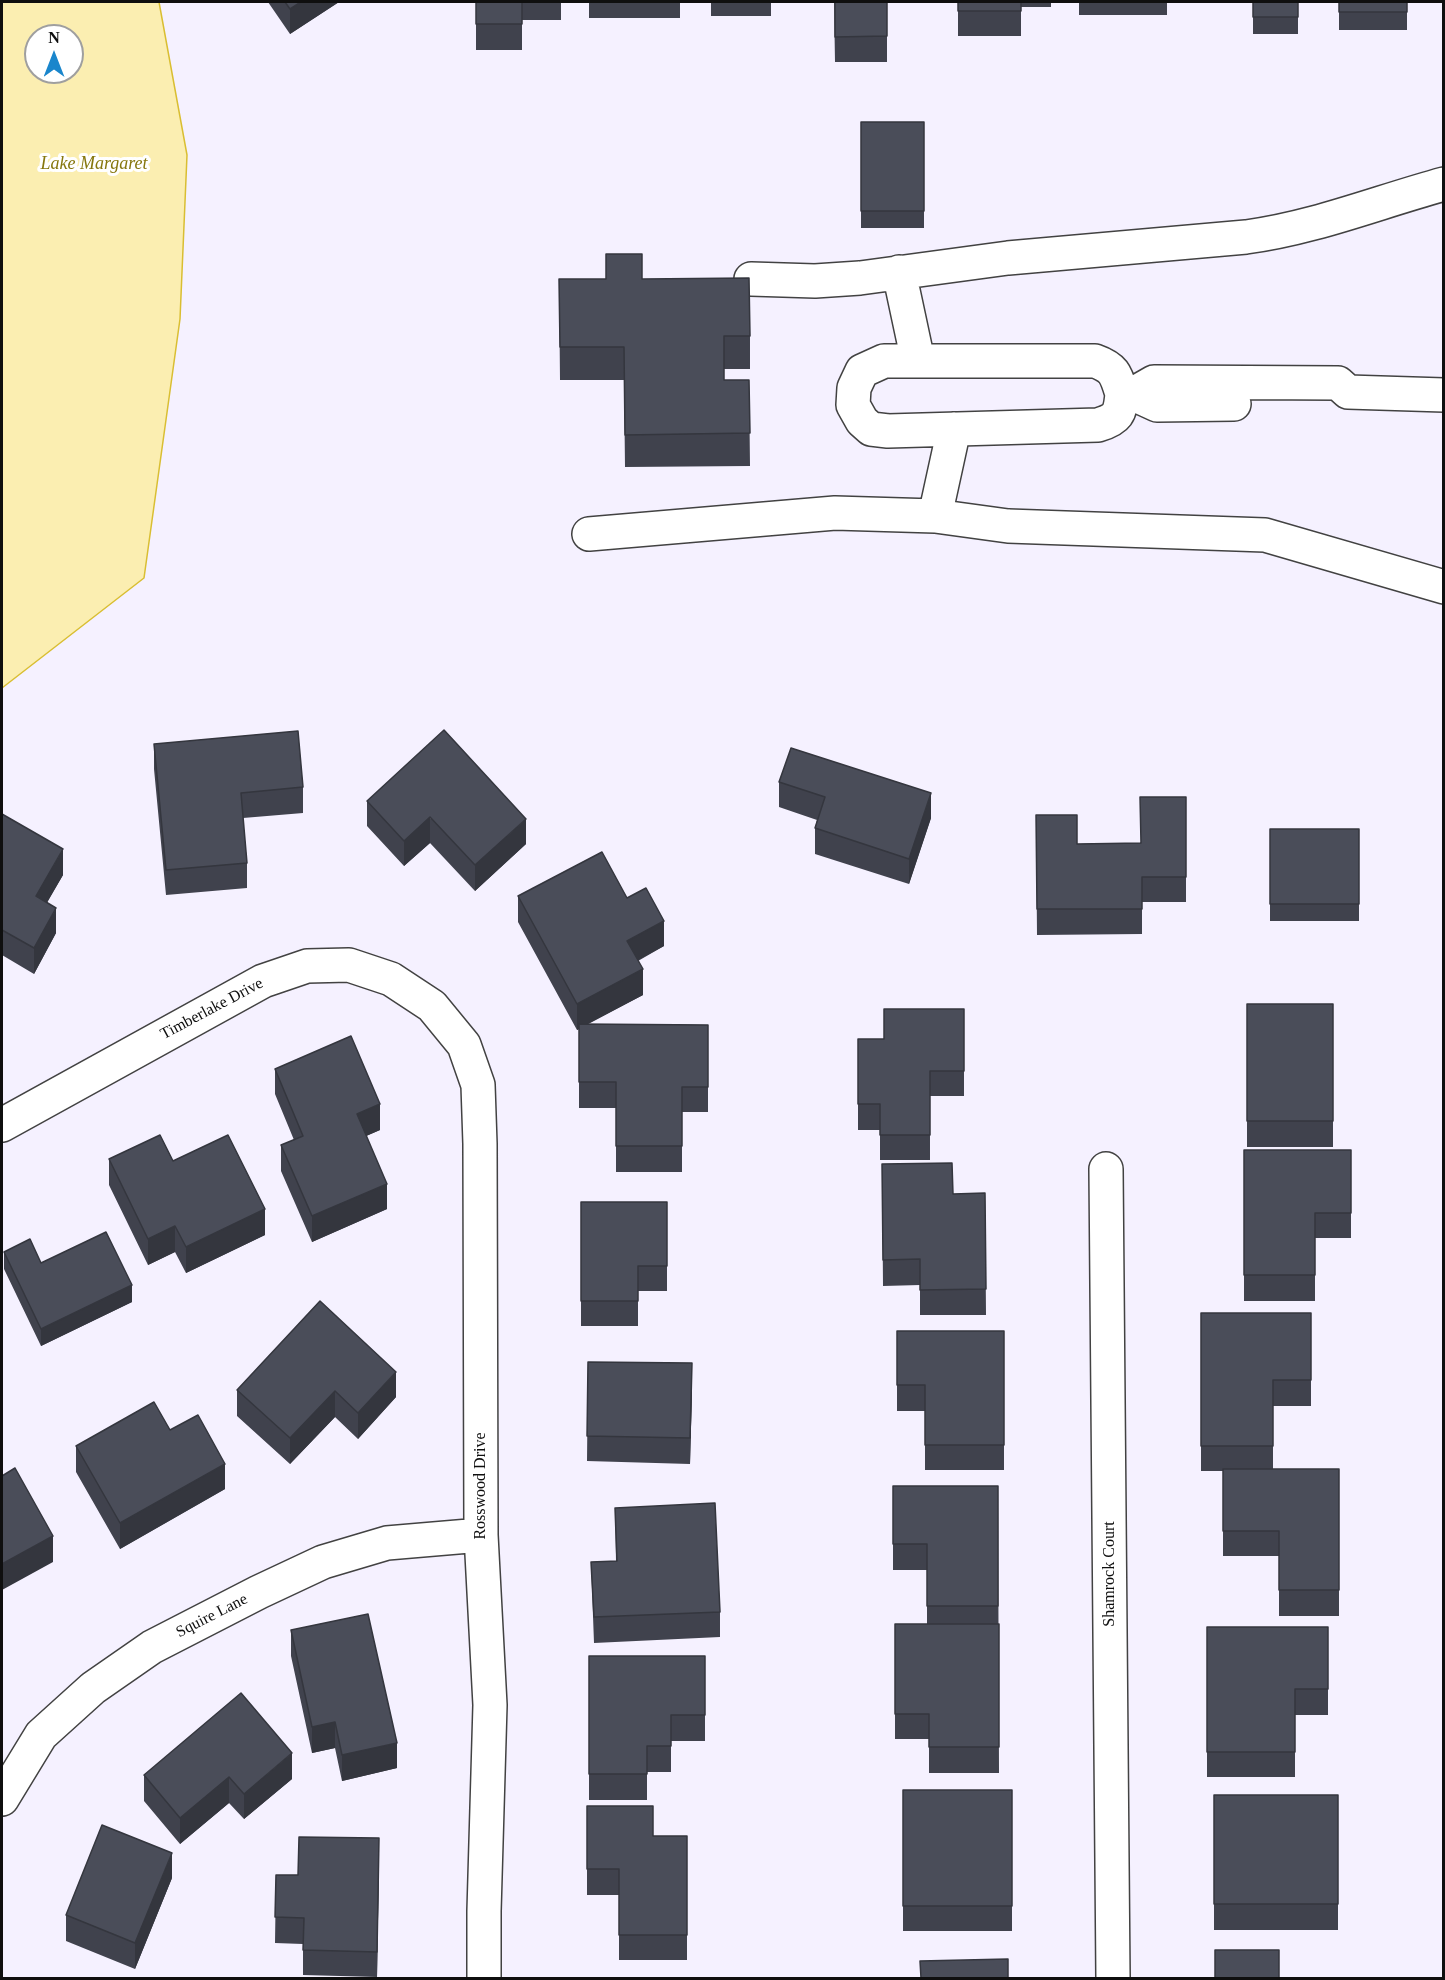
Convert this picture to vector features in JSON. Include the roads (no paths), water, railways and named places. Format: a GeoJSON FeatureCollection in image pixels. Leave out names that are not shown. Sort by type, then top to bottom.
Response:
{"type":"FeatureCollection","features":[{"type":"Feature","properties":{"kind":"street"},"geometry":{"type":"LineString","coordinates":[[751,279],[815,281],[860,278],[1008,258],[1186,243],[1281,232],[1443,184]]}},
{"type":"Feature","properties":{"kind":"street"},"geometry":{"type":"LineString","coordinates":[[899,272],[918,361]]}},
{"type":"Feature","properties":{"kind":"street"},"geometry":{"type":"LineString","coordinates":[[1128,394],[1113,420],[1098,425],[888,431],[871,429],[862,421],[854,405],[854,388],[862,371],[884,362],[918,361],[1095,361],[1107,365],[1128,394],[1157,405],[1340,402],[1348,392],[1443,395]]}},
{"type":"Feature","properties":{"kind":"street"},"geometry":{"type":"LineString","coordinates":[[935,516],[954,429]]}},
{"type":"Feature","properties":{"kind":"street"},"geometry":{"type":"LineString","coordinates":[[589,534],[835,513],[935,516],[1008,526],[1265,535],[1443,587]]}},
{"type":"Feature","properties":{"kind":"street","name":"Timberlake Drive"},"geometry":{"type":"LineString","coordinates":[[2,1125],[263,981],[307,966],[349,965],[391,979],[432,1006]]}},
{"type":"Feature","properties":{"kind":"street","name":"Rosswood Drive"},"geometry":{"type":"LineString","coordinates":[[432,1006],[464,1045],[478,1085],[481,1535],[490,1705],[484,1978]]}},
{"type":"Feature","properties":{"kind":"street","name":"Shamrock Court"},"geometry":{"type":"LineString","coordinates":[[1106,1169],[1113,1978]]}},
{"type":"Feature","properties":{"kind":"street","name":"Squire Lane"},"geometry":{"type":"LineString","coordinates":[[2,1798],[41,1735],[93,1688],[152,1647],[323,1562],[387,1543],[481,1535]]}},
{"type":"Feature","properties":{"kind":"water","name":"Lake Margaret"},"geometry":{"type":"Polygon","coordinates":[[[2,2],[159,2],[187,155],[180,319],[144,578],[2,688],[2,2]]]}}]}
